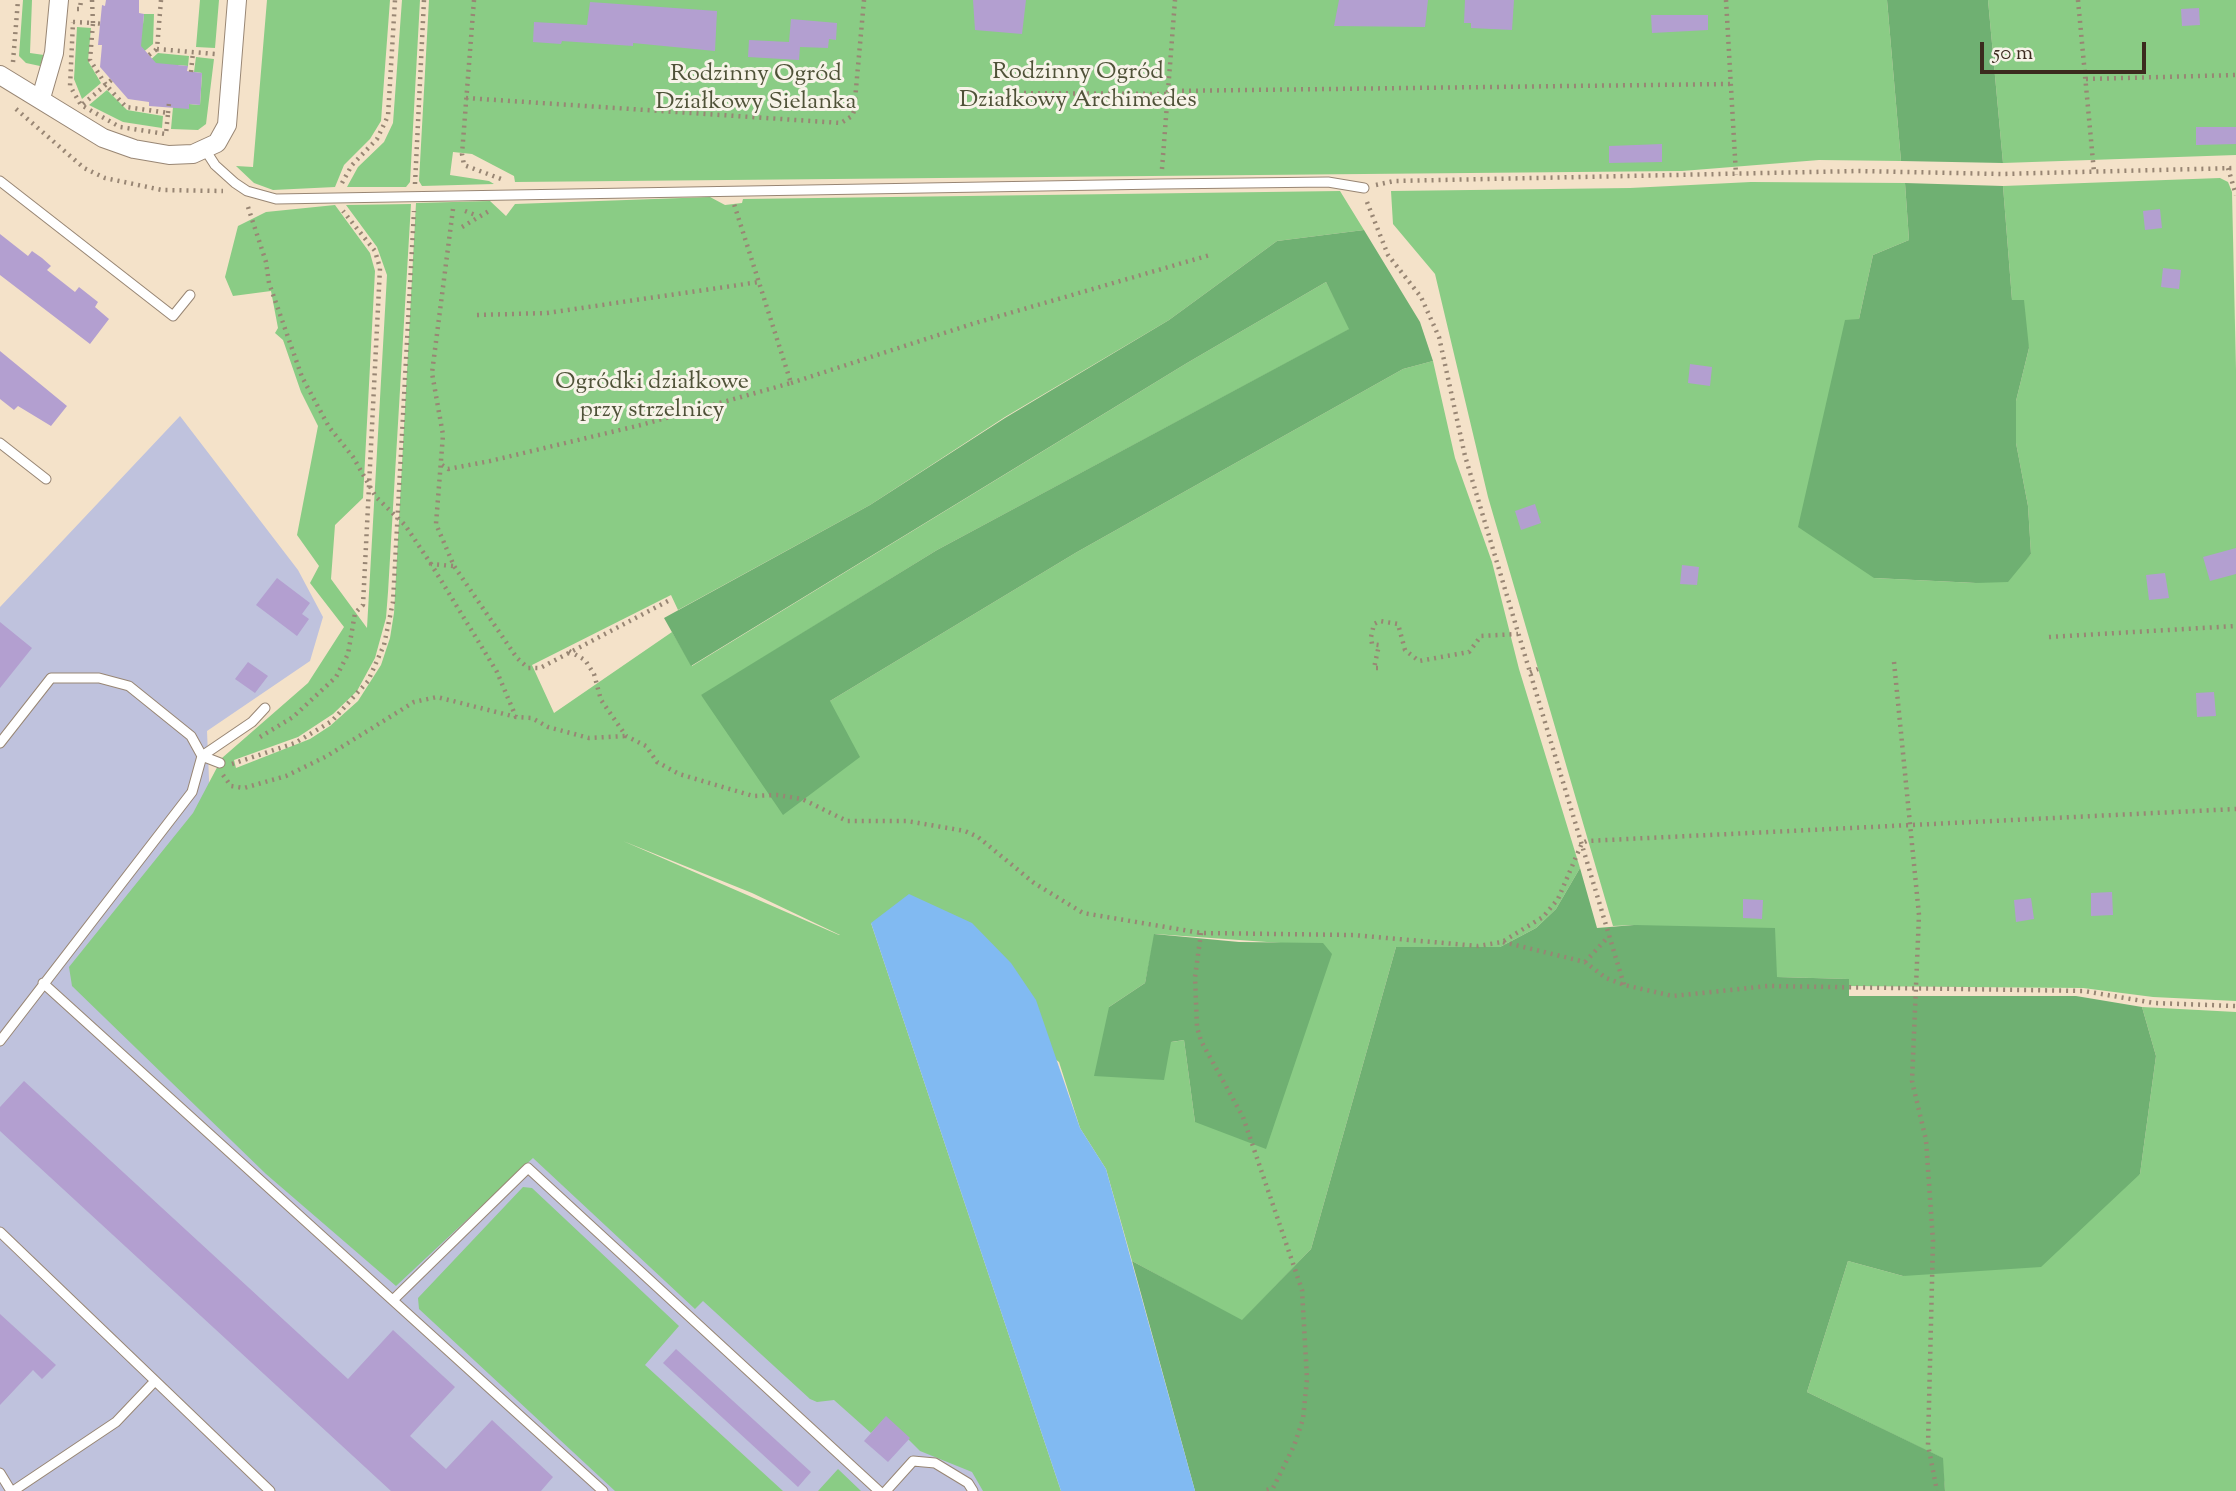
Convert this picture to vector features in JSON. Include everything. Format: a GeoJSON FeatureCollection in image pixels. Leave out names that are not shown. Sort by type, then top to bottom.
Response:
{"type":"FeatureCollection","features":[{"type":"Feature","properties":{"kind":"street"},"geometry":{"type":"LineString","coordinates":[[41,98],[54,52],[59,0]]}},
{"type":"Feature","properties":{"kind":"street"},"geometry":{"type":"LineString","coordinates":[[6,73],[103,138],[134,149],[169,155],[193,154],[217,143],[227,125],[237,0]]}},
{"type":"Feature","properties":{"kind":"lane"},"geometry":{"type":"LineString","coordinates":[[204,148],[215,165],[247,191],[276,199],[503,193],[1328,182],[1364,188]]}},
{"type":"Feature","properties":{"kind":"lane"},"geometry":{"type":"LineString","coordinates":[[0,181],[173,316],[190,295]]}},
{"type":"Feature","properties":{"kind":"lane"},"geometry":{"type":"LineString","coordinates":[[0,443],[46,479]]}},
{"type":"Feature","properties":{"kind":"lane"},"geometry":{"type":"LineString","coordinates":[[0,743],[51,678],[99,678],[129,686],[191,736],[202,756],[222,763]]}},
{"type":"Feature","properties":{"kind":"lane"},"geometry":{"type":"LineString","coordinates":[[0,1041],[192,792],[202,756],[251,722],[265,708]]}},
{"type":"Feature","properties":{"kind":"lane"},"geometry":{"type":"LineString","coordinates":[[43,983],[603,1491]]}},
{"type":"Feature","properties":{"kind":"lane"},"geometry":{"type":"LineString","coordinates":[[394,1299],[528,1168],[879,1491]]}},
{"type":"Feature","properties":{"kind":"lane"},"geometry":{"type":"LineString","coordinates":[[0,1232],[270,1491]]}},
{"type":"Feature","properties":{"kind":"lane"},"geometry":{"type":"LineString","coordinates":[[0,1473],[12,1491],[116,1422],[155,1382]]}},
{"type":"Feature","properties":{"kind":"lane"},"geometry":{"type":"LineString","coordinates":[[886,1491],[913,1461],[935,1463],[968,1483],[973,1491]]}},
{"type":"Feature","properties":{"kind":"path"},"geometry":{"type":"LineString","coordinates":[[6,73],[18,0]]}},
{"type":"Feature","properties":{"kind":"path"},"geometry":{"type":"LineString","coordinates":[[92,0],[90,60],[106,85],[126,107],[168,113]]}},
{"type":"Feature","properties":{"kind":"path"},"geometry":{"type":"LineString","coordinates":[[157,49],[161,0]]}},
{"type":"Feature","properties":{"kind":"path"},"geometry":{"type":"LineString","coordinates":[[252,741],[293,717],[337,677],[348,654],[355,613],[363,605],[380,268],[375,251],[345,215],[340,196],[346,174],[377,139],[388,116],[395,0]]}},
{"type":"Feature","properties":{"kind":"path"},"geometry":{"type":"LineString","coordinates":[[222,763],[246,761],[316,732],[354,700],[379,660],[391,618],[424,0]]}},
{"type":"Feature","properties":{"kind":"path"},"geometry":{"type":"LineString","coordinates":[[474,0],[464,165],[501,179],[503,193]]}},
{"type":"Feature","properties":{"kind":"path"},"geometry":{"type":"LineString","coordinates":[[466,99],[841,123],[852,117],[854,111],[864,0]]}},
{"type":"Feature","properties":{"kind":"path"},"geometry":{"type":"LineString","coordinates":[[1161,174],[1175,0]]}},
{"type":"Feature","properties":{"kind":"path"},"geometry":{"type":"LineString","coordinates":[[1726,0],[1736,175]]}},
{"type":"Feature","properties":{"kind":"path"},"geometry":{"type":"LineString","coordinates":[[2078,0],[2094,172]]}},
{"type":"Feature","properties":{"kind":"path"},"geometry":{"type":"LineString","coordinates":[[104,24],[73,22],[70,86],[81,105],[120,127],[179,135]]}},
{"type":"Feature","properties":{"kind":"path"},"geometry":{"type":"LineString","coordinates":[[149,55],[157,49],[219,54],[218,67]]}},
{"type":"Feature","properties":{"kind":"path"},"geometry":{"type":"LineString","coordinates":[[191,72],[193,52]]}},
{"type":"Feature","properties":{"kind":"path"},"geometry":{"type":"LineString","coordinates":[[2086,79],[2236,75]]}},
{"type":"Feature","properties":{"kind":"path"},"geometry":{"type":"LineString","coordinates":[[81,105],[115,78]]}},
{"type":"Feature","properties":{"kind":"path"},"geometry":{"type":"LineString","coordinates":[[1010,93],[1730,84]]}},
{"type":"Feature","properties":{"kind":"path"},"geometry":{"type":"LineString","coordinates":[[166,134],[169,103]]}},
{"type":"Feature","properties":{"kind":"path"},"geometry":{"type":"LineString","coordinates":[[2228,168],[2236,195]]}},
{"type":"Feature","properties":{"kind":"path"},"geometry":{"type":"LineString","coordinates":[[1624,985],[1465,456],[1439,337],[1421,297],[1388,254],[1368,208],[1364,188],[1394,181],[2236,168]]}},
{"type":"Feature","properties":{"kind":"path"},"geometry":{"type":"LineString","coordinates":[[247,191],[247,203],[266,262],[269,283],[302,376],[329,427],[353,457],[383,505],[397,516],[431,564],[497,671],[516,716]]}},
{"type":"Feature","properties":{"kind":"path"},"geometry":{"type":"LineString","coordinates":[[734,204],[791,383]]}},
{"type":"Feature","properties":{"kind":"path"},"geometry":{"type":"LineString","coordinates":[[478,216],[454,208],[447,239],[432,373],[443,435],[436,524],[454,566],[517,658],[528,668],[540,668],[668,601]]}},
{"type":"Feature","properties":{"kind":"path"},"geometry":{"type":"LineString","coordinates":[[442,465],[448,469],[641,425],[791,383],[972,324],[1210,254]]}},
{"type":"Feature","properties":{"kind":"path"},"geometry":{"type":"LineString","coordinates":[[477,315],[547,313],[759,282]]}},
{"type":"Feature","properties":{"kind":"path"},"geometry":{"type":"LineString","coordinates":[[431,564],[454,566]]}},
{"type":"Feature","properties":{"kind":"path"},"geometry":{"type":"LineString","coordinates":[[1378,668],[1374,667],[1381,646],[1372,644],[1371,637],[1374,624],[1380,621],[1398,624],[1405,650],[1419,661],[1469,652],[1482,636],[1518,634]]}},
{"type":"Feature","properties":{"kind":"path"},"geometry":{"type":"LineString","coordinates":[[2049,637],[2236,626]]}},
{"type":"Feature","properties":{"kind":"path"},"geometry":{"type":"LineString","coordinates":[[569,651],[585,660],[594,674],[601,700],[626,736],[646,746],[657,762],[667,768],[743,794],[802,799],[847,821],[907,821],[965,831],[978,837],[1034,883],[1083,913],[1201,933],[1353,935],[1478,946],[1502,942],[1543,917],[1558,899],[1581,843]]}},
{"type":"Feature","properties":{"kind":"path"},"geometry":{"type":"LineString","coordinates":[[1894,662],[1919,915],[1912,1081],[1926,1140],[1933,1241],[1928,1445],[1937,1491]]}},
{"type":"Feature","properties":{"kind":"path"},"geometry":{"type":"LineString","coordinates":[[1530,671],[1538,669]]}},
{"type":"Feature","properties":{"kind":"path"},"geometry":{"type":"LineString","coordinates":[[228,755],[222,763],[222,774],[226,782],[231,786],[252,787],[327,756],[414,702],[437,697],[532,718],[548,727],[589,738],[626,736]]}},
{"type":"Feature","properties":{"kind":"path"},"geometry":{"type":"LineString","coordinates":[[1581,843],[1912,823],[2236,809]]}},
{"type":"Feature","properties":{"kind":"path"},"geometry":{"type":"LineString","coordinates":[[1201,933],[1195,977],[1197,1027],[1201,1041],[1243,1117],[1302,1290],[1307,1380],[1303,1419],[1275,1490],[1263,1491]]}},
{"type":"Feature","properties":{"kind":"path"},"geometry":{"type":"LineString","coordinates":[[1585,962],[1609,936]]}},
{"type":"Feature","properties":{"kind":"path"},"geometry":{"type":"LineString","coordinates":[[1502,942],[1585,962],[1606,978],[1624,985],[1673,996],[1768,986],[2084,991],[2154,1003],[2236,1006]]}},
{"type":"Feature","properties":{"kind":"shaded area"},"geometry":{"type":"Polygon","coordinates":[[[180,416],[298,570],[323,617],[310,661],[207,731],[212,851],[1012,1491],[0,1491],[0,607],[180,416]]]}},
{"type":"Feature","properties":{"kind":"green space"},"geometry":{"type":"Polygon","coordinates":[[[23,0],[32,0],[30,53],[44,55],[40,66],[26,63],[19,56],[23,0]]]}},
{"type":"Feature","properties":{"kind":"green space"},"geometry":{"type":"Polygon","coordinates":[[[200,0],[219,0],[215,48],[196,47],[200,0]]]}},
{"type":"Feature","properties":{"kind":"green space"},"geometry":{"type":"Polygon","coordinates":[[[267,0],[390,0],[381,121],[370,139],[344,165],[335,187],[273,190],[254,183],[236,166],[253,167],[267,0]]]}},
{"type":"Feature","properties":{"kind":"green space"},"geometry":{"type":"Polygon","coordinates":[[[402,0],[420,0],[410,182],[406,187],[347,187],[358,167],[384,142],[393,123],[402,0]]]}},
{"type":"Feature","properties":{"kind":"green space"},"geometry":{"type":"Polygon","coordinates":[[[429,0],[1887,0],[1901,161],[1819,160],[1682,171],[515,182],[514,176],[472,154],[453,152],[450,175],[494,184],[422,186],[419,181],[429,0]]]}},
{"type":"Feature","properties":{"kind":"green space"},"geometry":{"type":"Polygon","coordinates":[[[1887,0],[1988,0],[2003,163],[1901,161],[1887,0]]]}},
{"type":"Feature","properties":{"kind":"green space"},"geometry":{"type":"Polygon","coordinates":[[[1988,0],[2236,0],[2236,155],[2003,163],[1988,0]]]}},
{"type":"Feature","properties":{"kind":"green space"},"geometry":{"type":"Polygon","coordinates":[[[144,14],[154,14],[153,44],[141,54],[137,24],[143,24],[144,14]]]}},
{"type":"Feature","properties":{"kind":"green space"},"geometry":{"type":"Polygon","coordinates":[[[77,27],[91,28],[88,61],[101,83],[82,99],[74,79],[77,27]]]}},
{"type":"Feature","properties":{"kind":"green space"},"geometry":{"type":"Polygon","coordinates":[[[158,53],[189,56],[188,66],[178,65],[177,70],[148,62],[158,53]]]}},
{"type":"Feature","properties":{"kind":"green space"},"geometry":{"type":"Polygon","coordinates":[[[196,57],[214,59],[206,124],[198,130],[171,129],[173,107],[189,108],[189,104],[200,105],[202,73],[194,72],[196,57]]]}},
{"type":"Feature","properties":{"kind":"green space"},"geometry":{"type":"Polygon","coordinates":[[[107,90],[127,110],[163,116],[162,128],[123,122],[89,105],[107,90]]]}},
{"type":"Feature","properties":{"kind":"green space"},"geometry":{"type":"Polygon","coordinates":[[[2220,178],[2228,182],[2232,192],[2236,370],[2236,1001],[2153,997],[2083,988],[1848,986],[1848,979],[1777,977],[1634,925],[1613,926],[1488,497],[1435,274],[1393,224],[1391,191],[1630,188],[1751,182],[1905,183],[1909,240],[1873,255],[1859,319],[1874,578],[1976,583],[2019,566],[2031,554],[2028,506],[2016,443],[2016,401],[2029,348],[2012,300],[2003,186],[2220,178]]]}},
{"type":"Feature","properties":{"kind":"green space"},"geometry":{"type":"Polygon","coordinates":[[[1905,183],[2003,186],[2012,300],[2024,300],[2029,348],[2016,401],[2016,443],[2028,506],[2031,554],[2008,582],[1874,578],[1798,527],[1845,320],[1859,319],[1873,255],[1909,240],[1905,183]]]}},
{"type":"Feature","properties":{"kind":"green space","name":"Ogródki działkowe przy strzelnicy"},"geometry":{"type":"Polygon","coordinates":[[[1340,191],[1364,230],[1277,241],[1169,320],[1005,417],[870,505],[678,610],[671,595],[532,665],[554,713],[672,632],[692,666],[1187,363],[1326,282],[1350,329],[937,550],[701,696],[830,701],[1077,552],[1403,369],[1433,361],[1455,458],[1492,562],[1519,669],[1580,868],[1556,909],[1536,928],[1500,947],[1396,947],[1311,1249],[1242,1321],[1132,1261],[1106,1169],[1080,1128],[1059,1062],[871,923],[1061,1491],[983,1491],[972,1472],[920,1451],[886,1417],[871,1433],[834,1400],[817,1402],[810,1399],[703,1301],[695,1309],[533,1158],[396,1286],[266,1174],[72,986],[69,967],[193,813],[222,758],[308,683],[344,627],[310,583],[319,566],[297,535],[318,426],[301,392],[283,340],[275,333],[278,328],[271,291],[233,296],[225,277],[238,226],[266,212],[335,205],[370,253],[375,271],[363,498],[335,525],[331,579],[367,628],[387,275],[377,247],[346,205],[411,204],[386,618],[375,658],[357,691],[333,714],[298,737],[234,760],[236,768],[310,739],[330,726],[358,701],[381,665],[390,638],[394,613],[416,203],[490,201],[506,216],[515,204],[710,197],[725,205],[742,203],[743,199],[1340,191]],[[623,841],[839,935],[840,935],[752,893],[623,841]],[[1155,934],[1145,983],[1109,1007],[1172,1042],[1184,1040],[1195,1122],[1281,943],[1155,934]]]}},
{"type":"Feature","properties":{"kind":"green space"},"geometry":{"type":"Polygon","coordinates":[[[1364,230],[1420,322],[1433,361],[1403,369],[1077,552],[830,701],[860,757],[783,815],[701,695],[937,550],[1349,329],[1326,282],[1187,363],[691,666],[664,618],[870,505],[1005,418],[1169,320],[1277,241],[1364,230]]]}},
{"type":"Feature","properties":{"kind":"green space"},"geometry":{"type":"Polygon","coordinates":[[[1580,868],[1597,928],[1634,925],[1775,928],[1777,977],[1849,979],[1849,996],[2076,996],[2142,1007],[2156,1056],[2140,1174],[2041,1267],[1903,1276],[1848,1261],[1807,1392],[1943,1458],[1945,1491],[1195,1491],[1132,1261],[1242,1320],[1311,1249],[1396,947],[1500,947],[1536,928],[1556,909],[1580,868]]]}},
{"type":"Feature","properties":{"kind":"green space"},"geometry":{"type":"Polygon","coordinates":[[[1154,934],[1239,942],[1323,943],[1332,954],[1266,1149],[1195,1122],[1184,1040],[1171,1042],[1164,1080],[1094,1076],[1109,1007],[1145,983],[1154,934]]]}},
{"type":"Feature","properties":{"kind":"green space"},"geometry":{"type":"Polygon","coordinates":[[[2142,1007],[2236,1012],[2236,1491],[1945,1491],[1942,1458],[1807,1392],[1848,1261],[1903,1276],[2140,1174],[2156,1056],[2142,1007]]]}},
{"type":"Feature","properties":{"kind":"green space"},"geometry":{"type":"Polygon","coordinates":[[[523,1187],[532,1188],[679,1326],[645,1365],[783,1491],[615,1491],[419,1309],[418,1298],[523,1187]]]}},
{"type":"Feature","properties":{"kind":"green space"},"geometry":{"type":"Polygon","coordinates":[[[838,1469],[861,1491],[818,1491],[838,1469]]]}},
{"type":"Feature","properties":{"kind":"water"},"geometry":{"type":"Polygon","coordinates":[[[909,894],[972,923],[1011,963],[1036,1000],[1080,1128],[1106,1169],[1195,1491],[1061,1491],[871,923],[909,894]]]}},
{"type":"Feature","properties":{"kind":"building"},"geometry":{"type":"Polygon","coordinates":[[[106,0],[139,0],[139,13],[144,14],[141,46],[156,63],[188,66],[187,71],[202,73],[200,105],[189,104],[189,109],[149,106],[149,102],[128,99],[100,67],[102,45],[98,45],[102,5],[105,6],[106,0]]]}},
{"type":"Feature","properties":{"kind":"building"},"geometry":{"type":"Polygon","coordinates":[[[973,0],[1026,0],[1022,34],[975,30],[973,0]]]}},
{"type":"Feature","properties":{"kind":"building"},"geometry":{"type":"Polygon","coordinates":[[[1339,0],[1428,0],[1425,27],[1334,26],[1339,0]]]}},
{"type":"Feature","properties":{"kind":"building"},"geometry":{"type":"Polygon","coordinates":[[[1465,0],[1514,0],[1512,30],[1471,28],[1471,23],[1464,23],[1465,0]]]}},
{"type":"Feature","properties":{"kind":"building"},"geometry":{"type":"Polygon","coordinates":[[[590,2],[717,11],[715,51],[633,43],[633,46],[562,41],[561,44],[533,42],[534,22],[587,25],[590,2]]]}},
{"type":"Feature","properties":{"kind":"building"},"geometry":{"type":"Polygon","coordinates":[[[2199,8],[2200,25],[2182,26],[2181,9],[2199,8]]]}},
{"type":"Feature","properties":{"kind":"building"},"geometry":{"type":"Polygon","coordinates":[[[1651,15],[1708,15],[1708,30],[1652,33],[1651,15]]]}},
{"type":"Feature","properties":{"kind":"building"},"geometry":{"type":"Polygon","coordinates":[[[791,19],[837,23],[836,40],[829,39],[828,48],[800,47],[799,60],[748,57],[749,40],[789,42],[791,19]]]}},
{"type":"Feature","properties":{"kind":"building"},"geometry":{"type":"Polygon","coordinates":[[[2196,127],[2236,127],[2236,144],[2196,145],[2196,127]]]}},
{"type":"Feature","properties":{"kind":"building"},"geometry":{"type":"Polygon","coordinates":[[[1662,144],[1662,162],[1609,163],[1609,146],[1662,144]]]}},
{"type":"Feature","properties":{"kind":"building"},"geometry":{"type":"Polygon","coordinates":[[[2160,209],[2162,228],[2145,230],[2143,211],[2160,209]]]}},
{"type":"Feature","properties":{"kind":"building"},"geometry":{"type":"Polygon","coordinates":[[[0,234],[28,256],[32,251],[42,258],[51,266],[47,270],[75,292],[79,287],[98,302],[95,307],[109,319],[90,344],[0,275],[0,234]]]}},
{"type":"Feature","properties":{"kind":"building"},"geometry":{"type":"Polygon","coordinates":[[[2163,268],[2181,270],[2179,289],[2161,287],[2163,268]]]}},
{"type":"Feature","properties":{"kind":"building"},"geometry":{"type":"Polygon","coordinates":[[[0,351],[67,406],[51,426],[18,406],[14,410],[0,399],[0,351]]]}},
{"type":"Feature","properties":{"kind":"building"},"geometry":{"type":"Polygon","coordinates":[[[1690,364],[1712,367],[1710,386],[1688,383],[1690,364]]]}},
{"type":"Feature","properties":{"kind":"building"},"geometry":{"type":"Polygon","coordinates":[[[1535,504],[1541,523],[1521,530],[1515,511],[1535,504]]]}},
{"type":"Feature","properties":{"kind":"building"},"geometry":{"type":"Polygon","coordinates":[[[2236,548],[2236,574],[2210,581],[2203,557],[2236,548]]]}},
{"type":"Feature","properties":{"kind":"building"},"geometry":{"type":"Polygon","coordinates":[[[1682,565],[1699,567],[1697,585],[1680,584],[1682,565]]]}},
{"type":"Feature","properties":{"kind":"building"},"geometry":{"type":"Polygon","coordinates":[[[2165,573],[2169,598],[2149,600],[2146,575],[2165,573]]]}},
{"type":"Feature","properties":{"kind":"building"},"geometry":{"type":"Polygon","coordinates":[[[277,578],[310,603],[302,614],[309,619],[297,636],[256,605],[277,578]]]}},
{"type":"Feature","properties":{"kind":"building"},"geometry":{"type":"Polygon","coordinates":[[[0,622],[32,648],[0,688],[0,622]]]}},
{"type":"Feature","properties":{"kind":"building"},"geometry":{"type":"Polygon","coordinates":[[[248,662],[268,676],[255,693],[235,679],[248,662]]]}},
{"type":"Feature","properties":{"kind":"building"},"geometry":{"type":"Polygon","coordinates":[[[2214,692],[2216,716],[2197,717],[2196,693],[2214,692]]]}},
{"type":"Feature","properties":{"kind":"building"},"geometry":{"type":"Polygon","coordinates":[[[2112,892],[2113,915],[2091,916],[2091,893],[2112,892]]]}},
{"type":"Feature","properties":{"kind":"building"},"geometry":{"type":"Polygon","coordinates":[[[2031,898],[2034,919],[2016,922],[2014,900],[2031,898]]]}},
{"type":"Feature","properties":{"kind":"building"},"geometry":{"type":"Polygon","coordinates":[[[1743,899],[1763,900],[1762,919],[1743,918],[1743,899]]]}},
{"type":"Feature","properties":{"kind":"building"},"geometry":{"type":"Polygon","coordinates":[[[24,1081],[348,1379],[393,1330],[455,1387],[410,1436],[446,1469],[492,1420],[553,1477],[541,1491],[391,1491],[0,1131],[0,1107],[24,1081]]]}},
{"type":"Feature","properties":{"kind":"building"},"geometry":{"type":"Polygon","coordinates":[[[0,1314],[56,1365],[42,1379],[33,1370],[0,1405],[0,1314]]]}},
{"type":"Feature","properties":{"kind":"building"},"geometry":{"type":"Polygon","coordinates":[[[676,1349],[811,1472],[798,1487],[663,1363],[676,1349]]]}},
{"type":"Feature","properties":{"kind":"building"},"geometry":{"type":"Polygon","coordinates":[[[886,1416],[910,1438],[888,1462],[864,1441],[886,1416]]]}},
{"type":"Feature","properties":{"kind":"park label","name":"Rodzinny Ogród Działkowy Archimedes"},"geometry":{"type":"Point","coordinates":[1078,88]}},
{"type":"Feature","properties":{"kind":"park label","name":"Rodzinny Ogród Działkowy Sielanka"},"geometry":{"type":"Point","coordinates":[756,90]}}]}
